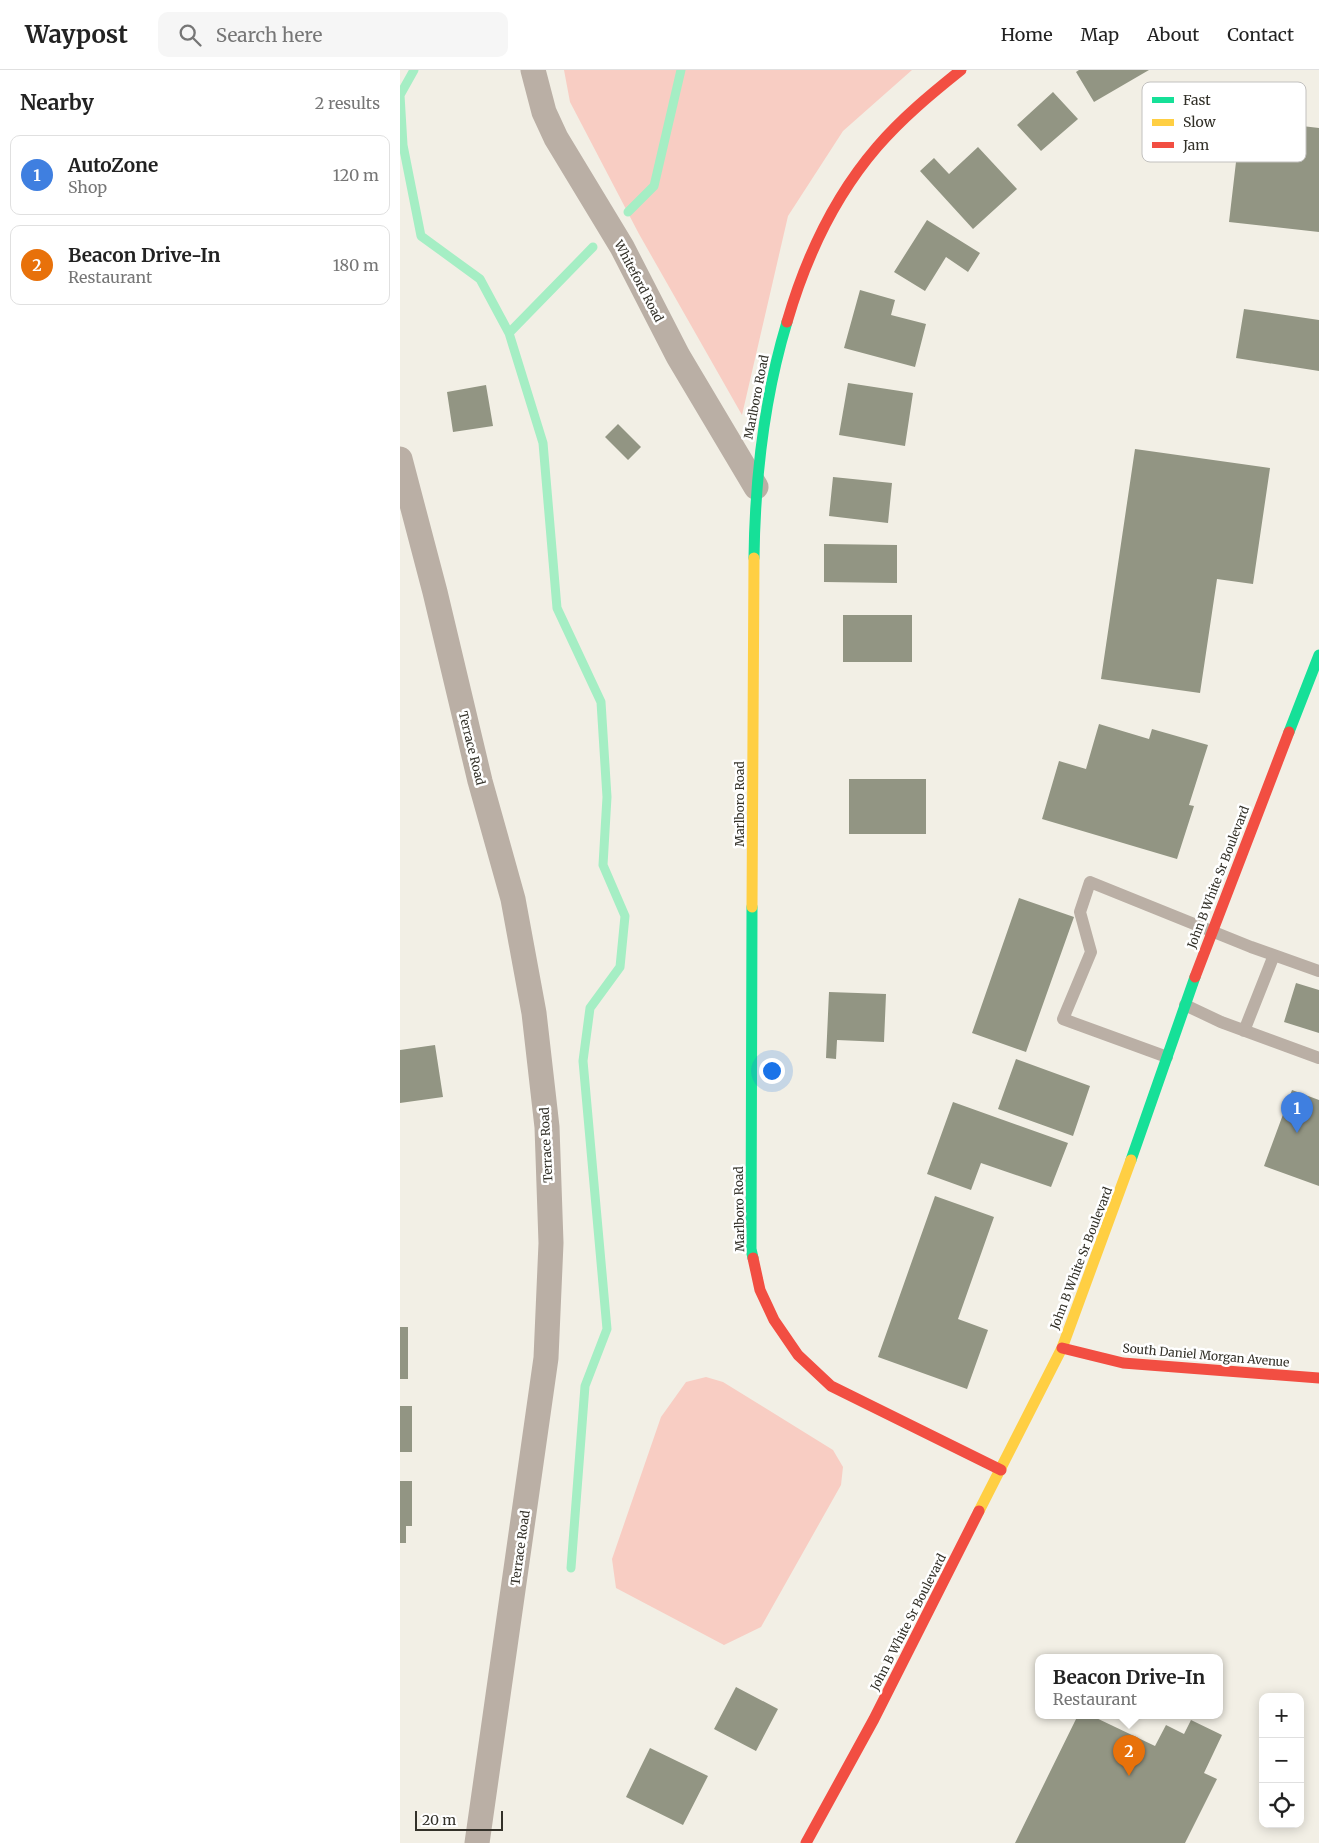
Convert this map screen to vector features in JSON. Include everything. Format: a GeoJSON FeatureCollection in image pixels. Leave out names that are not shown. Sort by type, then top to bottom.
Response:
{"type":"FeatureCollection","features":[{"type":"Feature","properties":{"kind":"street","name":"Whiteford Road"},"geometry":{"type":"LineString","coordinates":[[533,70],[544,112],[556,138],[622,247],[678,356],[756,487]]}},
{"type":"Feature","properties":{"kind":"street","name":"Marlboro Road"},"geometry":{"type":"LineString","coordinates":[[961,70],[909,116],[869,156],[846,188],[817,239],[795,293],[781,340],[761,437],[756,487],[754,555],[751,1249],[760,1290],[774,1320],[798,1355],[831,1386],[1001,1470]]}},
{"type":"Feature","properties":{"kind":"street","name":"Terrace Road"},"geometry":{"type":"LineString","coordinates":[[400,458],[435,592],[480,781],[513,899],[534,1012],[547,1127],[551,1243],[546,1358],[477,1843]]}},
{"type":"Feature","properties":{"kind":"street","name":"John B White Sr Boulevard"},"geometry":{"type":"LineString","coordinates":[[806,1843],[874,1719],[1062,1348],[1102,1243],[1211,931],[1319,655]]}},
{"type":"Feature","properties":{"kind":"street","name":"South Daniel Morgan Avenue"},"geometry":{"type":"LineString","coordinates":[[1062,1348],[1123,1363],[1319,1378]]}},
{"type":"Feature","properties":{"kind":"lane"},"geometry":{"type":"LineString","coordinates":[[1167,1056],[1063,1019],[1091,952],[1080,912],[1090,882],[1211,931],[1319,971]]}},
{"type":"Feature","properties":{"kind":"lane"},"geometry":{"type":"LineString","coordinates":[[1244,1031],[1274,955]]}},
{"type":"Feature","properties":{"kind":"lane"},"geometry":{"type":"LineString","coordinates":[[1185,1005],[1244,1031],[1319,1058]]}},
{"type":"Feature","properties":{"kind":"shaded area"},"geometry":{"type":"Polygon","coordinates":[[[564,70],[912,70],[843,131],[788,216],[742,415],[639,234],[570,102],[564,70]]]}},
{"type":"Feature","properties":{"kind":"shaded area"},"geometry":{"type":"Polygon","coordinates":[[[706,1377],[723,1382],[833,1450],[843,1467],[841,1485],[761,1627],[724,1645],[616,1588],[612,1559],[661,1417],[686,1382],[706,1377]]]}},
{"type":"Feature","properties":{"kind":"building"},"geometry":{"type":"Polygon","coordinates":[[[1079,70],[1149,70],[1094,102],[1076,72],[1079,70]]]}},
{"type":"Feature","properties":{"kind":"building"},"geometry":{"type":"Polygon","coordinates":[[[1053,92],[1078,119],[1041,151],[1017,125],[1053,92]]]}},
{"type":"Feature","properties":{"kind":"building"},"geometry":{"type":"Polygon","coordinates":[[[1306,126],[1319,128],[1319,232],[1229,222],[1236,162],[1306,162],[1306,126]]]}},
{"type":"Feature","properties":{"kind":"building"},"geometry":{"type":"Polygon","coordinates":[[[978,147],[1017,189],[973,229],[920,171],[934,158],[949,174],[978,147]]]}},
{"type":"Feature","properties":{"kind":"building"},"geometry":{"type":"Polygon","coordinates":[[[927,220],[980,253],[968,272],[946,257],[925,291],[894,272],[927,220]]]}},
{"type":"Feature","properties":{"kind":"building"},"geometry":{"type":"Polygon","coordinates":[[[860,290],[895,300],[891,315],[926,324],[915,367],[844,348],[860,290]]]}},
{"type":"Feature","properties":{"kind":"building"},"geometry":{"type":"Polygon","coordinates":[[[1244,309],[1319,320],[1319,371],[1236,358],[1244,309]]]}},
{"type":"Feature","properties":{"kind":"building"},"geometry":{"type":"Polygon","coordinates":[[[848,383],[913,393],[905,446],[839,435],[848,383]]]}},
{"type":"Feature","properties":{"kind":"building"},"geometry":{"type":"Polygon","coordinates":[[[486,385],[493,426],[453,432],[447,392],[486,385]]]}},
{"type":"Feature","properties":{"kind":"building"},"geometry":{"type":"Polygon","coordinates":[[[618,424],[641,447],[628,460],[605,437],[618,424]]]}},
{"type":"Feature","properties":{"kind":"building"},"geometry":{"type":"Polygon","coordinates":[[[1135,449],[1270,468],[1253,584],[1217,579],[1200,693],[1101,679],[1135,449]]]}},
{"type":"Feature","properties":{"kind":"building"},"geometry":{"type":"Polygon","coordinates":[[[833,477],[892,483],[888,523],[829,516],[833,477]]]}},
{"type":"Feature","properties":{"kind":"building"},"geometry":{"type":"Polygon","coordinates":[[[824,544],[897,545],[897,583],[824,582],[824,544]]]}},
{"type":"Feature","properties":{"kind":"building"},"geometry":{"type":"Polygon","coordinates":[[[843,615],[912,615],[912,662],[843,662],[843,615]]]}},
{"type":"Feature","properties":{"kind":"building"},"geometry":{"type":"Polygon","coordinates":[[[1099,724],[1149,739],[1152,729],[1208,745],[1189,805],[1194,806],[1177,859],[1042,819],[1059,761],[1086,769],[1099,724]]]}},
{"type":"Feature","properties":{"kind":"building"},"geometry":{"type":"Polygon","coordinates":[[[849,779],[926,779],[926,834],[849,834],[849,779]]]}},
{"type":"Feature","properties":{"kind":"building"},"geometry":{"type":"Polygon","coordinates":[[[1019,898],[1074,917],[1026,1052],[972,1033],[1019,898]]]}},
{"type":"Feature","properties":{"kind":"building"},"geometry":{"type":"Polygon","coordinates":[[[1296,983],[1319,990],[1319,1033],[1284,1022],[1296,983]]]}},
{"type":"Feature","properties":{"kind":"building"},"geometry":{"type":"Polygon","coordinates":[[[829,992],[886,994],[884,1042],[837,1040],[836,1059],[826,1058],[829,992]]]}},
{"type":"Feature","properties":{"kind":"building"},"geometry":{"type":"Polygon","coordinates":[[[435,1045],[443,1097],[400,1103],[400,1050],[435,1045]]]}},
{"type":"Feature","properties":{"kind":"building"},"geometry":{"type":"Polygon","coordinates":[[[1016,1059],[1090,1086],[1073,1136],[998,1109],[1016,1059]]]}},
{"type":"Feature","properties":{"kind":"building"},"geometry":{"type":"Polygon","coordinates":[[[1292,1090],[1319,1100],[1319,1186],[1264,1166],[1292,1090]]]}},
{"type":"Feature","properties":{"kind":"building"},"geometry":{"type":"Polygon","coordinates":[[[953,1102],[1068,1143],[1051,1187],[981,1163],[971,1190],[927,1174],[953,1102]]]}},
{"type":"Feature","properties":{"kind":"building"},"geometry":{"type":"Polygon","coordinates":[[[935,1196],[994,1217],[958,1319],[988,1330],[967,1389],[878,1357],[935,1196]]]}},
{"type":"Feature","properties":{"kind":"building"},"geometry":{"type":"Polygon","coordinates":[[[400,1327],[408,1327],[408,1379],[400,1379],[400,1327]]]}},
{"type":"Feature","properties":{"kind":"building"},"geometry":{"type":"Polygon","coordinates":[[[400,1406],[412,1406],[412,1452],[400,1452],[400,1406]]]}},
{"type":"Feature","properties":{"kind":"building"},"geometry":{"type":"Polygon","coordinates":[[[400,1481],[412,1481],[412,1526],[406,1526],[406,1543],[400,1543],[400,1481]]]}},
{"type":"Feature","properties":{"kind":"building"},"geometry":{"type":"Polygon","coordinates":[[[736,1687],[778,1709],[756,1751],[714,1729],[736,1687]]]}},
{"type":"Feature","properties":{"kind":"building"},"geometry":{"type":"Polygon","coordinates":[[[1076,1719],[1098,1719],[1155,1746],[1166,1725],[1184,1734],[1191,1720],[1222,1735],[1204,1773],[1217,1779],[1185,1843],[1015,1843],[1076,1719]]]}},
{"type":"Feature","properties":{"kind":"building"},"geometry":{"type":"Polygon","coordinates":[[[650,1748],[708,1776],[683,1825],[626,1797],[650,1748]]]}},
{"type":"Feature","properties":{"kind":"waterway"},"geometry":{"type":"LineString","coordinates":[[414,70],[400,95],[403,145],[421,236],[480,279],[509,333],[543,443],[557,608],[601,702],[607,797],[603,865],[625,916],[620,967],[590,1008],[583,1061],[607,1329],[585,1386],[571,1568]]}},
{"type":"Feature","properties":{"kind":"waterway"},"geometry":{"type":"LineString","coordinates":[[628,212],[654,186],[681,70]]}},
{"type":"Feature","properties":{"kind":"waterway"},"geometry":{"type":"LineString","coordinates":[[509,333],[593,247]]}},
{"type":"Feature","properties":{"kind":"traffic: fast"},"geometry":{"type":"LineString","coordinates":[[754,558],[756,498],[762,439],[772,380],[787,322]]}},
{"type":"Feature","properties":{"kind":"traffic: fast"},"geometry":{"type":"LineString","coordinates":[[1289,732],[1319,655]]}},
{"type":"Feature","properties":{"kind":"traffic: fast"},"geometry":{"type":"LineString","coordinates":[[752,907],[751,1249],[753,1258]]}},
{"type":"Feature","properties":{"kind":"traffic: fast"},"geometry":{"type":"LineString","coordinates":[[1131,1160],[1195,977]]}},
{"type":"Feature","properties":{"kind":"traffic: slow"},"geometry":{"type":"LineString","coordinates":[[752,907],[754,558]]}},
{"type":"Feature","properties":{"kind":"traffic: slow"},"geometry":{"type":"LineString","coordinates":[[979,1511],[1062,1348],[1131,1160]]}},
{"type":"Feature","properties":{"kind":"traffic: jam"},"geometry":{"type":"LineString","coordinates":[[787,322],[812,253],[834,208],[847,187],[877,147],[896,126],[961,70]]}},
{"type":"Feature","properties":{"kind":"traffic: jam"},"geometry":{"type":"LineString","coordinates":[[1195,977],[1289,732]]}},
{"type":"Feature","properties":{"kind":"traffic: jam"},"geometry":{"type":"LineString","coordinates":[[753,1258],[760,1290],[774,1320],[798,1355],[831,1386],[1001,1470]]}},
{"type":"Feature","properties":{"kind":"traffic: jam"},"geometry":{"type":"LineString","coordinates":[[1062,1348],[1123,1363],[1319,1378]]}},
{"type":"Feature","properties":{"kind":"traffic: jam"},"geometry":{"type":"LineString","coordinates":[[806,1843],[874,1719],[979,1511]]}},
{"type":"Feature","properties":{"kind":"place","name":"AutoZone"},"geometry":{"type":"Point","coordinates":[1297,1133]}},
{"type":"Feature","properties":{"kind":"place","name":"Beacon Drive-In"},"geometry":{"type":"Point","coordinates":[1129,1776]}}]}
